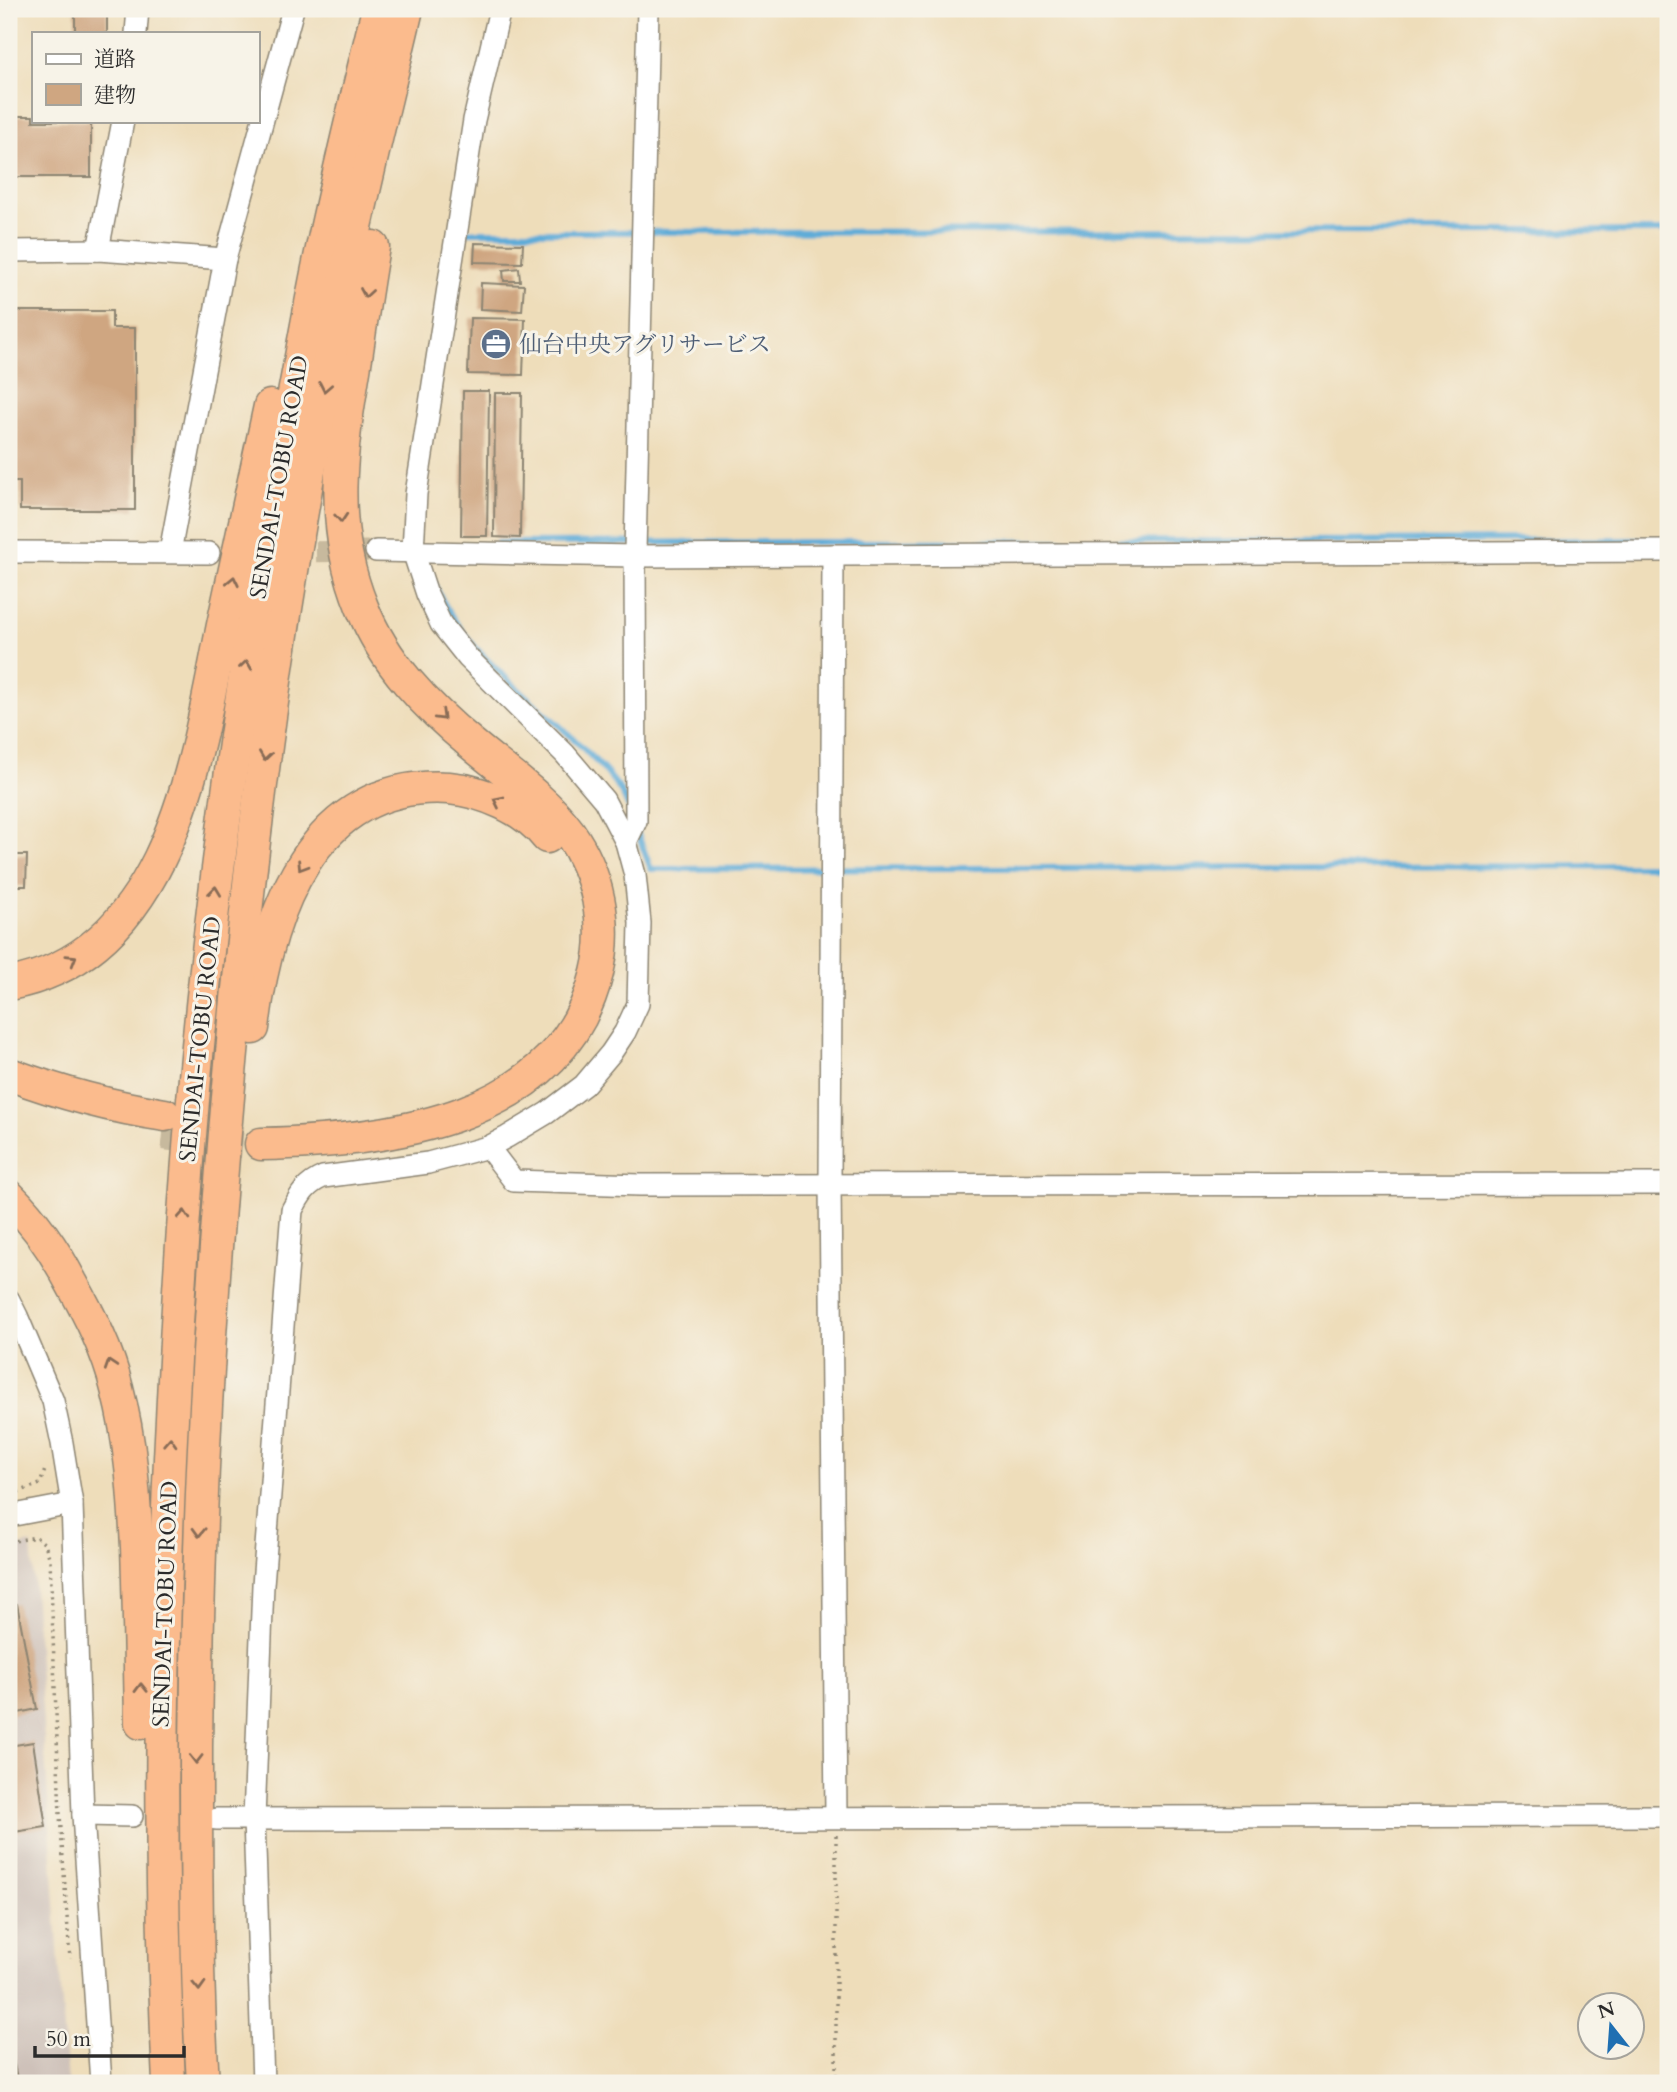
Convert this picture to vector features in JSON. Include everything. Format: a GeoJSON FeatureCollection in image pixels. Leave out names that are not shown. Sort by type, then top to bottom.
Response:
{"type":"FeatureCollection","features":[{"type":"Feature","properties":{"kind":"highway","name":"SENDAI-TOBU ROAD"},"geometry":{"type":"LineString","coordinates":[[168,2078],[161,1832],[164,1603],[175,1349],[194,1086],[217,877],[263,560],[322,249],[378,9]]}},
{"type":"Feature","properties":{"kind":"highway","name":"SENDAI-TOBU ROAD"},"geometry":{"type":"LineString","coordinates":[[203,2083],[197,1939],[197,1606],[202,1463],[228,1087],[261,785],[292,568],[351,251],[407,9]]}},
{"type":"Feature","properties":{"kind":"highway"},"geometry":{"type":"LineString","coordinates":[[202,1463],[226,1310],[255,1013],[266,958],[286,894],[316,844],[337,823],[378,797],[427,787],[459,789],[489,796],[518,811],[544,833],[563,858],[581,908],[583,938],[579,966],[569,997],[554,1024],[535,1047],[510,1068],[480,1086],[449,1099],[408,1110],[262,1134],[337,1140],[410,1129],[476,1108],[502,1096],[551,1058],[570,1036],[584,1013],[601,956],[603,928],[598,900],[580,851],[567,830],[545,807],[439,715],[392,663],[362,608],[344,546],[340,517],[340,481],[346,421],[372,254],[418,9]]}},
{"type":"Feature","properties":{"kind":"highway"},"geometry":{"type":"LineString","coordinates":[[9,984],[72,961],[100,940],[124,917],[142,891],[158,865],[174,828],[197,747],[305,247],[352,116]]}},
{"type":"Feature","properties":{"kind":"highway"},"geometry":{"type":"LineString","coordinates":[[9,1074],[92,1101],[135,1111],[164,1125],[89,1119],[9,1094]]}},
{"type":"Feature","properties":{"kind":"highway"},"geometry":{"type":"LineString","coordinates":[[9,1196],[38,1230],[85,1305],[103,1345],[117,1388],[127,1438],[133,1473],[139,1602],[145,1845],[152,1943],[168,2078]]}},
{"type":"Feature","properties":{"kind":"street"},"geometry":{"type":"LineString","coordinates":[[136,32],[138,9]]}},
{"type":"Feature","properties":{"kind":"street"},"geometry":{"type":"LineString","coordinates":[[170,552],[225,259],[293,9]]}},
{"type":"Feature","properties":{"kind":"street"},"geometry":{"type":"LineString","coordinates":[[500,9],[474,120],[416,494],[413,551],[427,594],[441,624],[468,658],[565,754],[631,832]]}},
{"type":"Feature","properties":{"kind":"street"},"geometry":{"type":"LineString","coordinates":[[263,2083],[254,1819],[263,1585],[292,1210],[301,1191],[313,1181],[344,1173],[428,1163],[488,1147],[547,1112],[584,1086],[611,1053],[630,1023],[638,1004],[640,923],[631,832],[648,9]]}},
{"type":"Feature","properties":{"kind":"street"},"geometry":{"type":"LineString","coordinates":[[98,250],[123,122]]}},
{"type":"Feature","properties":{"kind":"street"},"geometry":{"type":"LineString","coordinates":[[9,251],[98,250],[225,259]]}},
{"type":"Feature","properties":{"kind":"street"},"geometry":{"type":"LineString","coordinates":[[376,551],[635,547],[833,555],[1668,551]]}},
{"type":"Feature","properties":{"kind":"street"},"geometry":{"type":"LineString","coordinates":[[9,552],[209,553]]}},
{"type":"Feature","properties":{"kind":"street"},"geometry":{"type":"LineString","coordinates":[[833,555],[830,1184],[835,1816]]}},
{"type":"Feature","properties":{"kind":"street"},"geometry":{"type":"LineString","coordinates":[[488,1147],[514,1181],[640,1185],[1668,1184]]}},
{"type":"Feature","properties":{"kind":"street"},"geometry":{"type":"LineString","coordinates":[[9,1300],[53,1401],[72,1504],[83,1815],[101,2083]]}},
{"type":"Feature","properties":{"kind":"street"},"geometry":{"type":"LineString","coordinates":[[9,1516],[72,1504]]}},
{"type":"Feature","properties":{"kind":"street"},"geometry":{"type":"LineString","coordinates":[[83,1815],[132,1816]]}},
{"type":"Feature","properties":{"kind":"street"},"geometry":{"type":"LineString","coordinates":[[216,1819],[1668,1816]]}},
{"type":"Feature","properties":{"kind":"path"},"geometry":{"type":"LineString","coordinates":[[9,1494],[40,1484],[51,1455],[62,1443]]}},
{"type":"Feature","properties":{"kind":"path"},"geometry":{"type":"LineString","coordinates":[[9,1542],[36,1537],[45,1544],[50,1560],[60,1815],[70,1960]]}},
{"type":"Feature","properties":{"kind":"path"},"geometry":{"type":"LineString","coordinates":[[835,1816],[836,2083]]}},
{"type":"Feature","properties":{"kind":"shaded area"},"geometry":{"type":"Polygon","coordinates":[[[31,1543],[68,2083],[9,2083],[9,1548],[31,1543]]]}},
{"type":"Feature","properties":{"kind":"building"},"geometry":{"type":"Polygon","coordinates":[[[75,9],[107,9],[107,32],[75,32],[75,9]]]}},
{"type":"Feature","properties":{"kind":"building"},"geometry":{"type":"Polygon","coordinates":[[[9,116],[32,116],[32,122],[91,122],[91,177],[9,177],[9,116]]]}},
{"type":"Feature","properties":{"kind":"building"},"geometry":{"type":"Polygon","coordinates":[[[475,243],[523,244],[522,263],[474,262],[475,243]]]}},
{"type":"Feature","properties":{"kind":"building"},"geometry":{"type":"Polygon","coordinates":[[[519,268],[520,281],[504,281],[503,270],[519,268]]]}},
{"type":"Feature","properties":{"kind":"building"},"geometry":{"type":"Polygon","coordinates":[[[481,283],[524,285],[522,311],[480,309],[481,283]]]}},
{"type":"Feature","properties":{"kind":"building"},"geometry":{"type":"Polygon","coordinates":[[[9,311],[112,311],[112,328],[135,328],[135,510],[20,510],[20,482],[9,482],[9,311]]]}},
{"type":"Feature","properties":{"kind":"building"},"geometry":{"type":"Polygon","coordinates":[[[470,318],[525,319],[523,375],[468,374],[470,318]]]}},
{"type":"Feature","properties":{"kind":"building"},"geometry":{"type":"Polygon","coordinates":[[[463,391],[489,391],[487,536],[461,536],[463,391]]]}},
{"type":"Feature","properties":{"kind":"building"},"geometry":{"type":"Polygon","coordinates":[[[495,393],[522,393],[520,538],[494,537],[495,393]]]}},
{"type":"Feature","properties":{"kind":"building"},"geometry":{"type":"Polygon","coordinates":[[[9,855],[27,855],[26,886],[9,886],[9,855]]]}},
{"type":"Feature","properties":{"kind":"building"},"geometry":{"type":"Polygon","coordinates":[[[17,1604],[37,1709],[9,1715],[9,1605],[17,1604]]]}},
{"type":"Feature","properties":{"kind":"building"},"geometry":{"type":"Polygon","coordinates":[[[33,1742],[46,1827],[14,1832],[9,1801],[9,1746],[33,1742]]]}},
{"type":"Feature","properties":{"kind":"building"},"geometry":{"type":"Polygon","coordinates":[[[10,2045],[18,2083],[9,2083],[10,2045]]]}},
{"type":"Feature","properties":{"kind":"waterway"},"geometry":{"type":"LineString","coordinates":[[464,232],[1668,231]]}},
{"type":"Feature","properties":{"kind":"waterway"},"geometry":{"type":"LineString","coordinates":[[498,543],[1668,540]]}},
{"type":"Feature","properties":{"kind":"waterway"},"geometry":{"type":"LineString","coordinates":[[433,581],[461,630],[479,651],[595,760],[614,782],[628,806]]}},
{"type":"Feature","properties":{"kind":"waterway"},"geometry":{"type":"LineString","coordinates":[[637,832],[651,869],[1668,866]]}},
{"type":"Feature","properties":{"kind":"tunnel"},"geometry":{"type":"LineString","coordinates":[[285,552],[376,551]]}},
{"type":"Feature","properties":{"kind":"tunnel"},"geometry":{"type":"LineString","coordinates":[[163,1134],[261,1144]]}},
{"type":"Feature","properties":{"kind":"place","name":"仙台中央アグリサービス"},"geometry":{"type":"Point","coordinates":[496,344]}}]}
